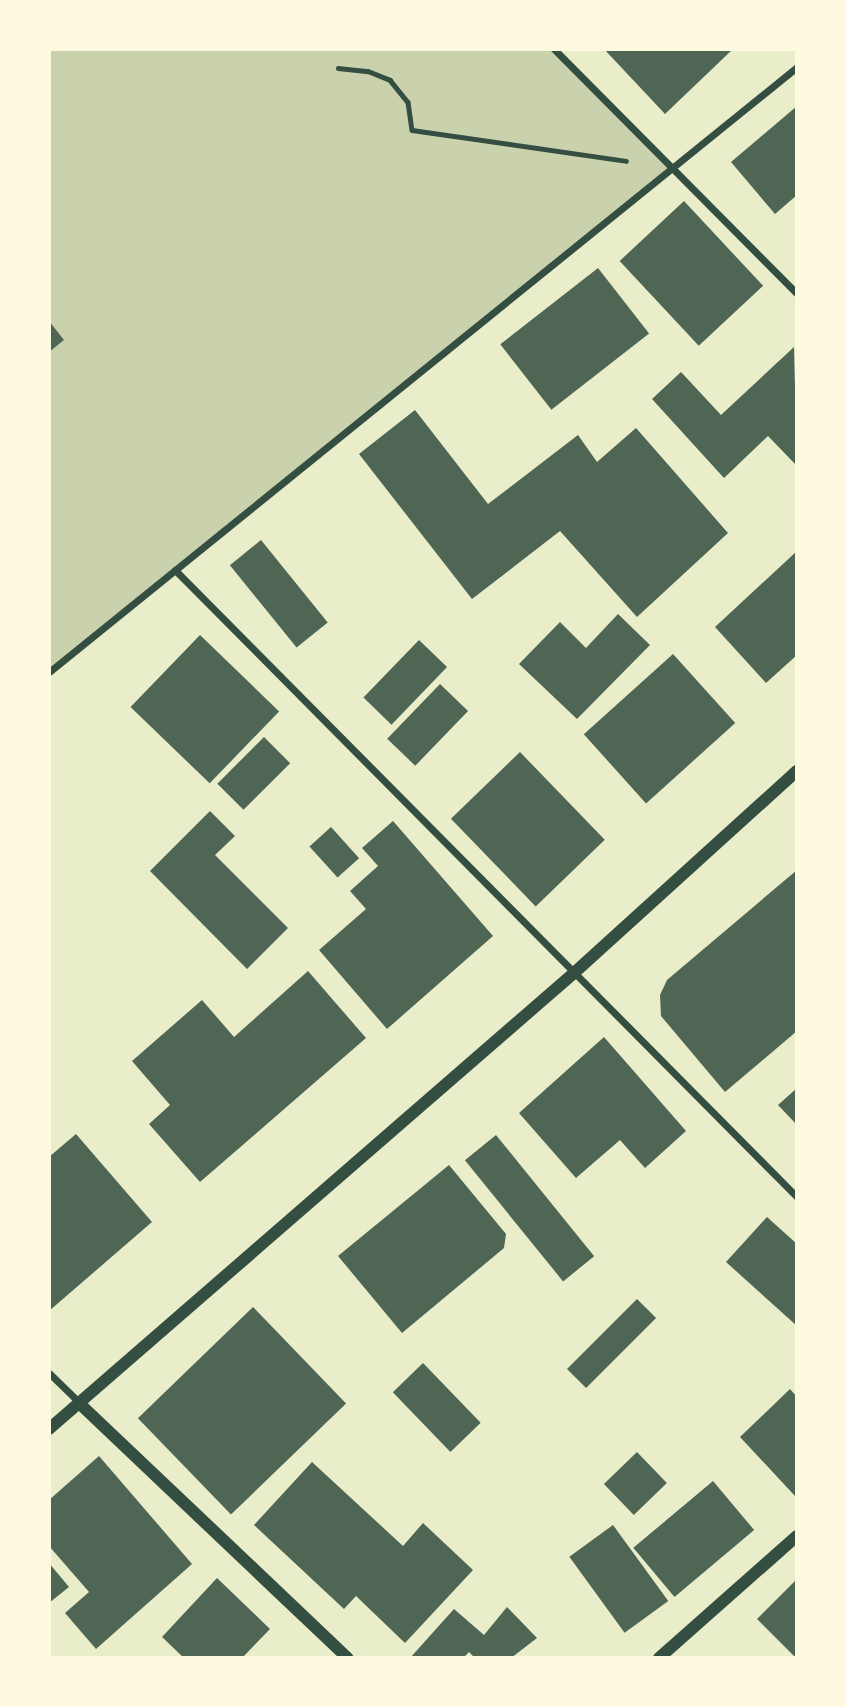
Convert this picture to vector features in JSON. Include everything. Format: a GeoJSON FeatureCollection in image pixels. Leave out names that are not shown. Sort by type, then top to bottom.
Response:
{"type":"FeatureCollection","features":[{"type":"Feature","properties":{"kind":"street"},"geometry":{"type":"LineString","coordinates":[[554,49],[797,294]]}},
{"type":"Feature","properties":{"kind":"street"},"geometry":{"type":"LineString","coordinates":[[49,672],[797,67]]}},
{"type":"Feature","properties":{"kind":"street"},"geometry":{"type":"LineString","coordinates":[[175,570],[797,1197]]}},
{"type":"Feature","properties":{"kind":"street"},"geometry":{"type":"LineString","coordinates":[[49,1429],[574,973],[797,771]]}},
{"type":"Feature","properties":{"kind":"street"},"geometry":{"type":"LineString","coordinates":[[49,1373],[348,1658]]}},
{"type":"Feature","properties":{"kind":"street"},"geometry":{"type":"LineString","coordinates":[[659,1658],[797,1536]]}},
{"type":"Feature","properties":{"kind":"path"},"geometry":{"type":"LineString","coordinates":[[338,68],[368,71],[390,80],[408,102],[412,130],[672,168]]}},
{"type":"Feature","properties":{"kind":"green space"},"geometry":{"type":"Polygon","coordinates":[[[49,49],[554,49],[672,168],[49,672],[49,49]]]}},
{"type":"Feature","properties":{"kind":"building"},"geometry":{"type":"Polygon","coordinates":[[[604,49],[733,49],[665,114],[604,49]]]}},
{"type":"Feature","properties":{"kind":"building"},"geometry":{"type":"Polygon","coordinates":[[[797,106],[797,195],[775,214],[731,162],[797,106]]]}},
{"type":"Feature","properties":{"kind":"building"},"geometry":{"type":"Polygon","coordinates":[[[684,201],[763,286],[699,346],[620,261],[684,201]]]}},
{"type":"Feature","properties":{"kind":"building"},"geometry":{"type":"Polygon","coordinates":[[[598,268],[649,333],[551,410],[500,344],[598,268]]]}},
{"type":"Feature","properties":{"kind":"building"},"geometry":{"type":"Polygon","coordinates":[[[49,321],[64,340],[49,352],[49,321]]]}},
{"type":"Feature","properties":{"kind":"building"},"geometry":{"type":"Polygon","coordinates":[[[794,347],[797,466],[768,436],[724,478],[652,399],[681,372],[721,415],[794,347]]]}},
{"type":"Feature","properties":{"kind":"building"},"geometry":{"type":"Polygon","coordinates":[[[415,410],[488,504],[578,435],[597,462],[636,428],[728,533],[637,617],[560,531],[472,599],[359,454],[415,410]]]}},
{"type":"Feature","properties":{"kind":"building"},"geometry":{"type":"Polygon","coordinates":[[[261,540],[328,622],[297,648],[230,565],[261,540]]]}},
{"type":"Feature","properties":{"kind":"building"},"geometry":{"type":"Polygon","coordinates":[[[797,551],[797,655],[766,683],[715,627],[797,551]]]}},
{"type":"Feature","properties":{"kind":"building"},"geometry":{"type":"Polygon","coordinates":[[[618,614],[650,645],[577,719],[519,664],[560,622],[586,648],[618,614]]]}},
{"type":"Feature","properties":{"kind":"building"},"geometry":{"type":"Polygon","coordinates":[[[200,635],[279,711],[210,783],[131,707],[200,635]]]}},
{"type":"Feature","properties":{"kind":"building"},"geometry":{"type":"Polygon","coordinates":[[[419,640],[447,667],[391,725],[363,698],[419,640]]]}},
{"type":"Feature","properties":{"kind":"building"},"geometry":{"type":"Polygon","coordinates":[[[673,654],[735,723],[646,803],[584,734],[673,654]]]}},
{"type":"Feature","properties":{"kind":"building"},"geometry":{"type":"Polygon","coordinates":[[[440,684],[468,711],[415,766],[387,739],[440,684]]]}},
{"type":"Feature","properties":{"kind":"building"},"geometry":{"type":"Polygon","coordinates":[[[264,737],[290,763],[243,810],[217,784],[264,737]]]}},
{"type":"Feature","properties":{"kind":"building"},"geometry":{"type":"Polygon","coordinates":[[[520,752],[605,840],[536,906],[451,819],[520,752]]]}},
{"type":"Feature","properties":{"kind":"building"},"geometry":{"type":"Polygon","coordinates":[[[210,811],[235,836],[215,855],[288,928],[247,969],[150,871],[210,811]]]}},
{"type":"Feature","properties":{"kind":"building"},"geometry":{"type":"Polygon","coordinates":[[[393,821],[493,936],[387,1029],[319,950],[366,909],[350,891],[378,866],[362,848],[393,821]]]}},
{"type":"Feature","properties":{"kind":"building"},"geometry":{"type":"Polygon","coordinates":[[[331,827],[359,858],[338,878],[309,846],[331,827]]]}},
{"type":"Feature","properties":{"kind":"building"},"geometry":{"type":"Polygon","coordinates":[[[797,870],[797,1031],[725,1092],[661,1016],[660,995],[667,980],[797,870]]]}},
{"type":"Feature","properties":{"kind":"building"},"geometry":{"type":"Polygon","coordinates":[[[308,971],[366,1038],[200,1182],[149,1124],[170,1105],[132,1061],[202,1000],[234,1037],[308,971]]]}},
{"type":"Feature","properties":{"kind":"building"},"geometry":{"type":"Polygon","coordinates":[[[604,1037],[686,1131],[645,1168],[620,1140],[576,1178],[519,1113],[604,1037]]]}},
{"type":"Feature","properties":{"kind":"building"},"geometry":{"type":"Polygon","coordinates":[[[797,1088],[797,1125],[778,1105],[797,1088]]]}},
{"type":"Feature","properties":{"kind":"building"},"geometry":{"type":"Polygon","coordinates":[[[76,1134],[152,1222],[49,1311],[49,1157],[76,1134]]]}},
{"type":"Feature","properties":{"kind":"building"},"geometry":{"type":"Polygon","coordinates":[[[496,1135],[594,1256],[563,1281],[465,1160],[496,1135]]]}},
{"type":"Feature","properties":{"kind":"building"},"geometry":{"type":"Polygon","coordinates":[[[449,1165],[506,1234],[504,1248],[402,1333],[338,1256],[449,1165]]]}},
{"type":"Feature","properties":{"kind":"building"},"geometry":{"type":"Polygon","coordinates":[[[767,1217],[797,1244],[797,1326],[726,1262],[767,1217]]]}},
{"type":"Feature","properties":{"kind":"building"},"geometry":{"type":"Polygon","coordinates":[[[637,1299],[656,1318],[586,1388],[567,1369],[637,1299]]]}},
{"type":"Feature","properties":{"kind":"building"},"geometry":{"type":"Polygon","coordinates":[[[253,1307],[346,1403],[231,1515],[138,1418],[253,1307]]]}},
{"type":"Feature","properties":{"kind":"building"},"geometry":{"type":"Polygon","coordinates":[[[423,1363],[481,1423],[450,1452],[393,1392],[423,1363]]]}},
{"type":"Feature","properties":{"kind":"building"},"geometry":{"type":"Polygon","coordinates":[[[790,1389],[797,1397],[795,1496],[740,1437],[790,1389]]]}},
{"type":"Feature","properties":{"kind":"building"},"geometry":{"type":"Polygon","coordinates":[[[637,1452],[667,1483],[634,1515],[604,1484],[637,1452]]]}},
{"type":"Feature","properties":{"kind":"building"},"geometry":{"type":"Polygon","coordinates":[[[99,1456],[192,1564],[96,1649],[65,1613],[89,1592],[49,1546],[49,1500],[99,1456]]]}},
{"type":"Feature","properties":{"kind":"building"},"geometry":{"type":"Polygon","coordinates":[[[312,1462],[403,1546],[423,1523],[473,1570],[405,1643],[356,1596],[344,1609],[254,1525],[312,1462]]]}},
{"type":"Feature","properties":{"kind":"building"},"geometry":{"type":"Polygon","coordinates":[[[713,1481],[754,1530],[674,1597],[633,1548],[713,1481]]]}},
{"type":"Feature","properties":{"kind":"building"},"geometry":{"type":"Polygon","coordinates":[[[613,1525],[668,1601],[625,1633],[569,1557],[613,1525]]]}},
{"type":"Feature","properties":{"kind":"building"},"geometry":{"type":"Polygon","coordinates":[[[49,1563],[69,1587],[49,1603],[49,1563]]]}},
{"type":"Feature","properties":{"kind":"building"},"geometry":{"type":"Polygon","coordinates":[[[217,1578],[270,1629],[242,1658],[184,1658],[162,1637],[217,1578]]]}},
{"type":"Feature","properties":{"kind":"building"},"geometry":{"type":"Polygon","coordinates":[[[797,1579],[797,1658],[796,1658],[757,1619],[797,1579]]]}},
{"type":"Feature","properties":{"kind":"building"},"geometry":{"type":"Polygon","coordinates":[[[507,1607],[537,1638],[511,1658],[475,1658],[469,1652],[463,1658],[410,1658],[454,1609],[484,1635],[507,1607]]]}}]}
